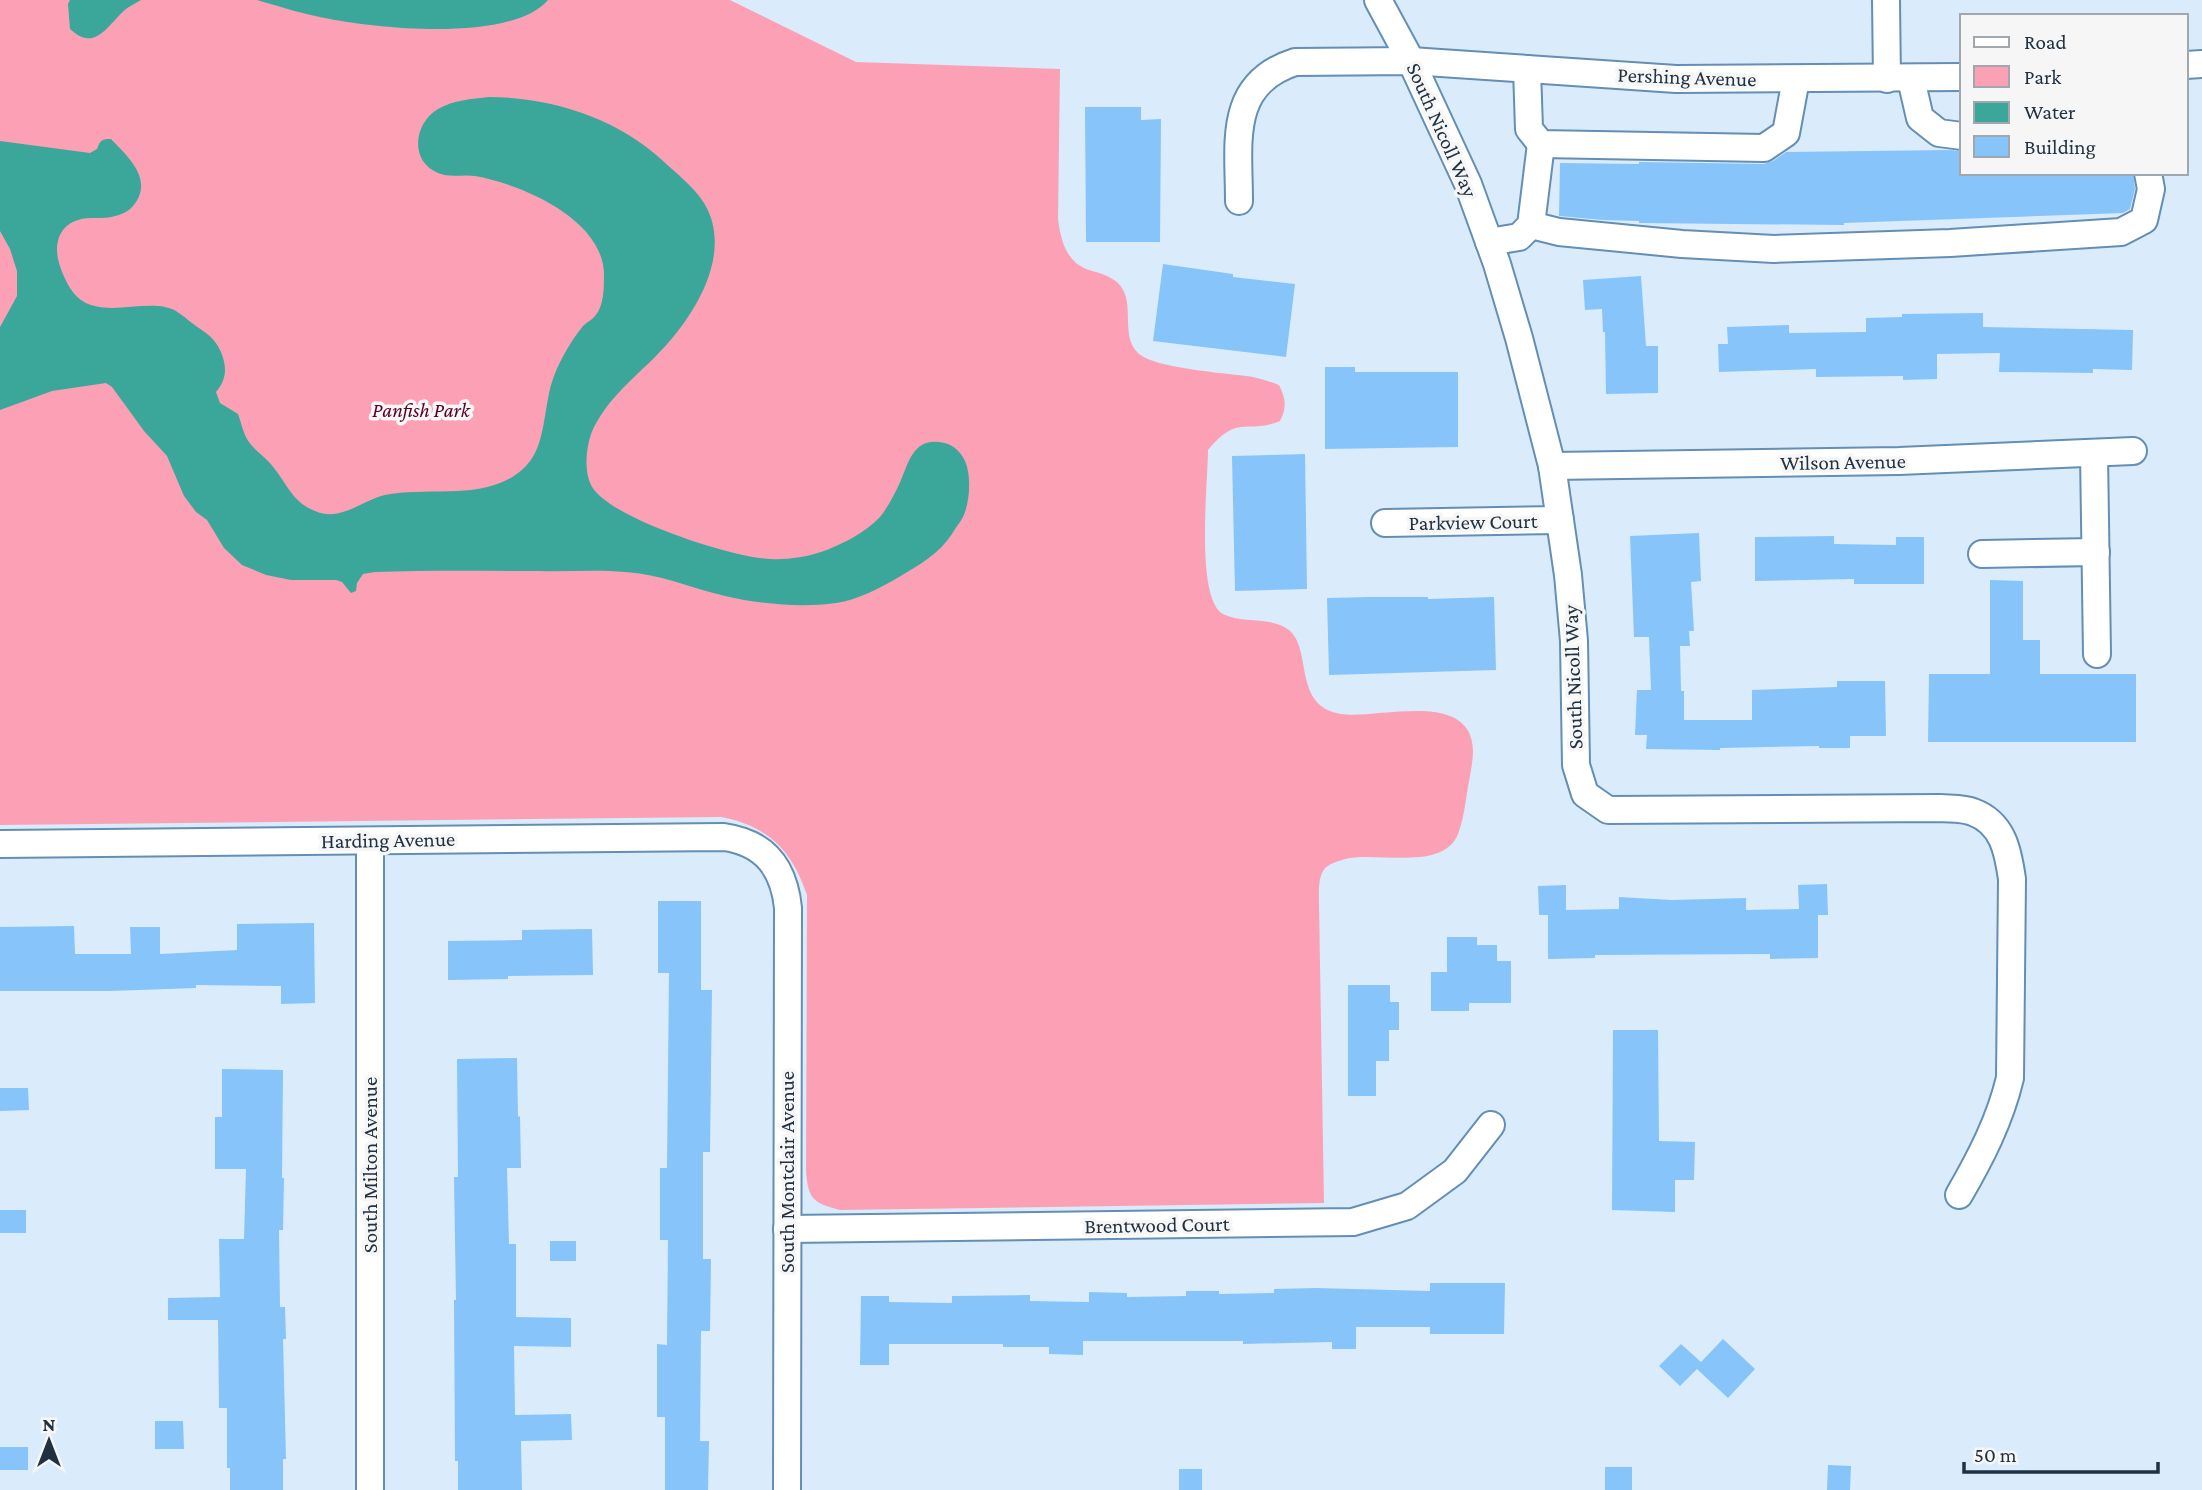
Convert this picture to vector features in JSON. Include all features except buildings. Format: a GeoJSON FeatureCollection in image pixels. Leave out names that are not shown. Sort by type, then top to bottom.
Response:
{"type":"FeatureCollection","features":[{"type":"Feature","properties":{"kind":"street","name":"South Nicoll Way"},"geometry":{"type":"LineString","coordinates":[[1378,0],[1446,132],[1489,242],[1519,338],[1552,466],[1560,520],[1574,641],[1576,765],[1586,794],[1608,810],[1940,808],[1972,811],[1996,825],[2007,849],[2012,880],[2010,1078],[2003,1107],[1985,1149],[1959,1195]]}},
{"type":"Feature","properties":{"kind":"street"},"geometry":{"type":"LineString","coordinates":[[1886,0],[1899,79],[1920,118],[1939,133],[1960,136]]}},
{"type":"Feature","properties":{"kind":"street","name":"Pershing Avenue"},"geometry":{"type":"LineString","coordinates":[[1239,201],[1239,127],[1243,108],[1251,91],[1264,77],[1296,62],[1411,61],[1676,79],[1960,77]]}},
{"type":"Feature","properties":{"kind":"street"},"geometry":{"type":"LineString","coordinates":[[1489,242],[1519,237],[1531,225],[1541,144],[1529,129],[1527,69]]}},
{"type":"Feature","properties":{"kind":"street"},"geometry":{"type":"LineString","coordinates":[[1541,144],[1764,148],[1786,133],[1796,79]]}},
{"type":"Feature","properties":{"kind":"street"},"geometry":{"type":"LineString","coordinates":[[1531,225],[1559,232],[1774,249],[1950,243],[2121,232],[2144,220],[2151,189],[2148,175]]}},
{"type":"Feature","properties":{"kind":"street","name":"Wilson Avenue"},"geometry":{"type":"LineString","coordinates":[[1552,466],[1899,461],[2133,451]]}},
{"type":"Feature","properties":{"kind":"street"},"geometry":{"type":"LineString","coordinates":[[2094,453],[2097,654]]}},
{"type":"Feature","properties":{"kind":"street","name":"Parkview Court"},"geometry":{"type":"LineString","coordinates":[[1385,523],[1560,520]]}},
{"type":"Feature","properties":{"kind":"street"},"geometry":{"type":"LineString","coordinates":[[1982,554],[2096,552]]}},
{"type":"Feature","properties":{"kind":"street","name":"Harding Avenue"},"geometry":{"type":"LineString","coordinates":[[0,844],[724,837],[743,840],[759,849],[768,859]]}},
{"type":"Feature","properties":{"kind":"street","name":"South Milton Avenue"},"geometry":{"type":"LineString","coordinates":[[370,841],[370,1490]]}},
{"type":"Feature","properties":{"kind":"street","name":"South Montclair Avenue"},"geometry":{"type":"LineString","coordinates":[[768,859],[780,874],[788,908],[787,1490]]}},
{"type":"Feature","properties":{"kind":"street","name":"Brentwood Court"},"geometry":{"type":"LineString","coordinates":[[787,1229],[1353,1223],[1407,1206],[1455,1171],[1491,1125]]}},
{"type":"Feature","properties":{"kind":"green space","name":"Panfish Park"},"geometry":{"type":"Polygon","coordinates":[[[0,0],[730,0],[856,62],[1060,69],[1058,219],[1063,243],[1070,256],[1081,266],[1112,278],[1124,291],[1130,337],[1138,353],[1175,367],[1253,377],[1279,385],[1283,395],[1285,407],[1280,421],[1268,425],[1235,428],[1208,450],[1206,564],[1214,604],[1223,614],[1231,617],[1274,623],[1289,630],[1300,650],[1309,689],[1326,709],[1357,715],[1420,711],[1440,713],[1457,719],[1468,732],[1473,751],[1461,824],[1450,846],[1438,853],[1408,858],[1345,859],[1327,866],[1321,875],[1319,895],[1324,1203],[840,1210],[818,1202],[808,1188],[806,1171],[807,895],[794,865],[776,842],[738,821],[721,817],[0,825],[0,0]]]}},
{"type":"Feature","properties":{"kind":"water"},"geometry":{"type":"Polygon","coordinates":[[[70,0],[141,0],[126,9],[101,34],[87,38],[70,29],[70,0]]]}},
{"type":"Feature","properties":{"kind":"water"},"geometry":{"type":"Polygon","coordinates":[[[257,0],[548,0],[530,13],[506,22],[445,29],[353,23],[257,0]]]}},
{"type":"Feature","properties":{"kind":"water"},"geometry":{"type":"Polygon","coordinates":[[[489,97],[559,106],[625,132],[644,145],[690,186],[704,203],[712,223],[715,243],[712,264],[696,305],[670,341],[611,402],[591,434],[587,473],[591,485],[602,498],[645,523],[729,552],[776,559],[802,557],[845,542],[874,523],[892,499],[910,459],[918,448],[931,442],[939,442],[958,450],[963,457],[969,486],[964,515],[935,553],[877,589],[852,599],[823,604],[794,605],[752,601],[651,575],[603,571],[375,572],[363,574],[357,583],[356,591],[351,593],[342,582],[336,580],[291,580],[266,575],[242,565],[224,548],[207,520],[196,512],[184,496],[167,456],[106,383],[52,391],[0,410],[0,327],[17,296],[17,271],[10,249],[0,231],[0,141],[90,153],[105,139],[111,139],[136,168],[141,184],[140,193],[134,205],[124,213],[78,220],[66,227],[59,237],[58,257],[67,283],[77,297],[90,305],[111,308],[155,306],[173,309],[212,338],[221,352],[225,368],[224,378],[216,392],[220,403],[238,414],[249,443],[269,462],[300,502],[315,511],[333,514],[385,495],[477,489],[511,478],[526,466],[538,447],[554,376],[574,338],[598,312],[603,297],[604,275],[600,255],[590,237],[575,221],[557,208],[536,196],[494,180],[438,173],[422,160],[418,142],[424,123],[430,115],[438,109],[463,100],[489,97]]]}}]}
